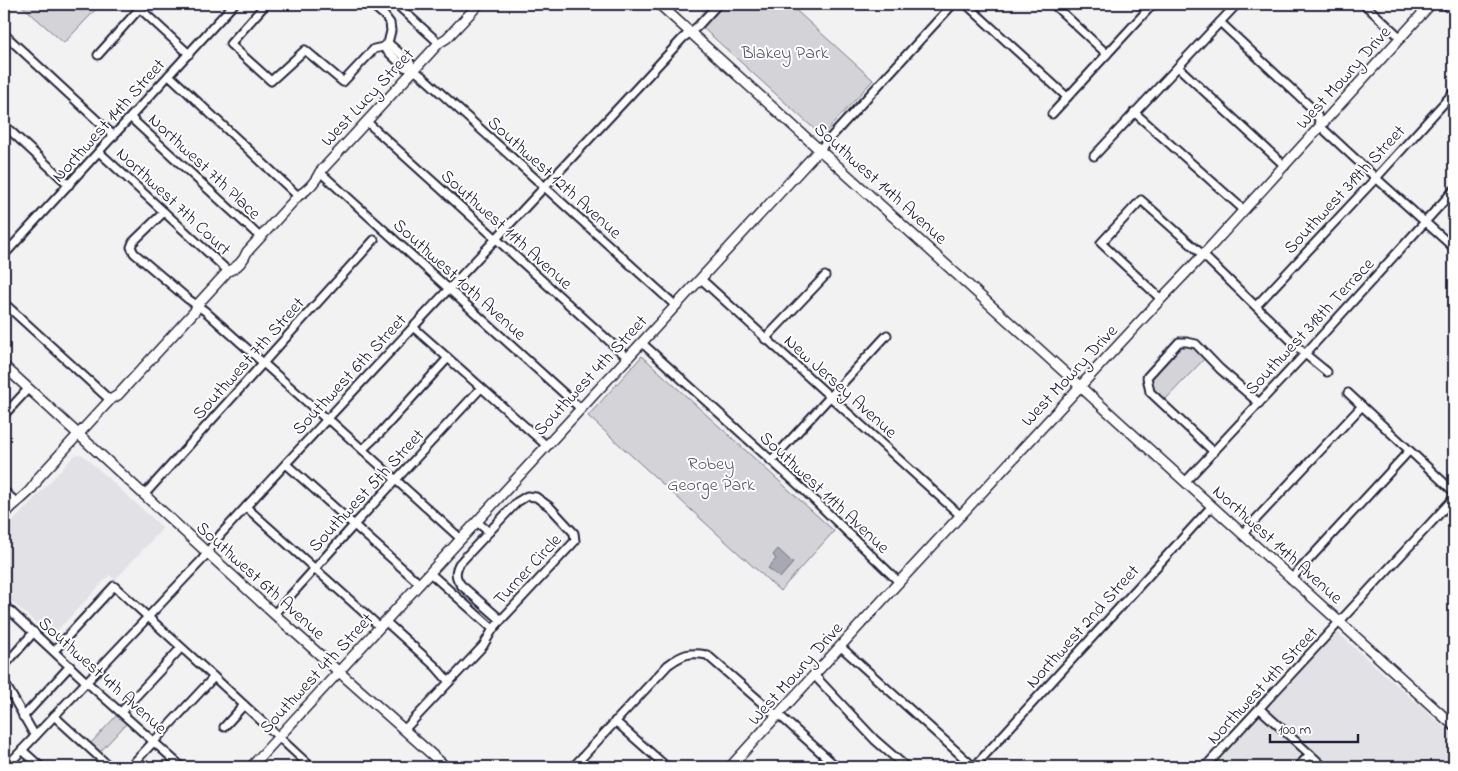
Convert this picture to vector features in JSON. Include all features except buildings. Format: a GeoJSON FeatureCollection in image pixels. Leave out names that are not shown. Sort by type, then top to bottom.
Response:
{"type":"FeatureCollection","features":[{"type":"Feature","properties":{"kind":"street","name":"Northwest 14th Street"},"geometry":{"type":"LineString","coordinates":[[4,255],[234,4]]}},
{"type":"Feature","properties":{"kind":"street"},"geometry":{"type":"LineString","coordinates":[[266,4],[230,44],[271,81],[305,50],[343,82],[374,49],[386,45],[391,31],[390,23],[372,4]]}},
{"type":"Feature","properties":{"kind":"street"},"geometry":{"type":"LineString","coordinates":[[396,4],[439,43]]}},
{"type":"Feature","properties":{"kind":"street","name":"West Lucy Street"},"geometry":{"type":"LineString","coordinates":[[439,43],[442,35],[471,4]]}},
{"type":"Feature","properties":{"kind":"street","name":"West Lucy Street"},"geometry":{"type":"LineString","coordinates":[[4,516],[37,483],[39,477],[110,400],[118,395],[152,359],[228,271],[234,269],[245,257],[246,252],[298,196],[306,192],[317,180],[320,172],[439,43],[447,38],[479,4]]}},
{"type":"Feature","properties":{"kind":"street","name":"Southwest 14th Avenue"},"geometry":{"type":"LineString","coordinates":[[659,4],[1080,386]]}},
{"type":"Feature","properties":{"kind":"street","name":"Southwest 6th Street"},"geometry":{"type":"LineString","coordinates":[[6,767],[201,561],[217,539],[246,507],[448,289],[683,38],[698,26],[718,4]]}},
{"type":"Feature","properties":{"kind":"street","name":"Southwest 4th Street"},"geometry":{"type":"LineString","coordinates":[[251,767],[953,4]]}},
{"type":"Feature","properties":{"kind":"street"},"geometry":{"type":"LineString","coordinates":[[966,4],[1068,97]]}},
{"type":"Feature","properties":{"kind":"street"},"geometry":{"type":"LineString","coordinates":[[1053,4],[1107,54]]}},
{"type":"Feature","properties":{"kind":"street"},"geometry":{"type":"LineString","coordinates":[[1140,4],[1147,10]]}},
{"type":"Feature","properties":{"kind":"street"},"geometry":{"type":"LineString","coordinates":[[1052,114],[1153,4]]}},
{"type":"Feature","properties":{"kind":"street"},"geometry":{"type":"LineString","coordinates":[[1094,156],[1237,4]]}},
{"type":"Feature","properties":{"kind":"street"},"geometry":{"type":"LineString","coordinates":[[1364,4],[1401,38]]}},
{"type":"Feature","properties":{"kind":"street","name":"West Mowry Drive"},"geometry":{"type":"LineString","coordinates":[[730,767],[1285,166],[1431,4]]}},
{"type":"Feature","properties":{"kind":"street"},"geometry":{"type":"LineString","coordinates":[[1445,4],[1454,12]]}},
{"type":"Feature","properties":{"kind":"street"},"geometry":{"type":"LineString","coordinates":[[98,55],[137,6],[189,54]]}},
{"type":"Feature","properties":{"kind":"street"},"geometry":{"type":"LineString","coordinates":[[1220,22],[1316,112],[1321,126],[1454,248]]}},
{"type":"Feature","properties":{"kind":"street","name":"Northwest 7th Court"},"geometry":{"type":"LineString","coordinates":[[4,34],[114,136]]}},
{"type":"Feature","properties":{"kind":"street","name":"Southwest 12th Avenue"},"geometry":{"type":"LineString","coordinates":[[386,45],[409,60],[414,70],[676,306]]}},
{"type":"Feature","properties":{"kind":"street"},"geometry":{"type":"LineString","coordinates":[[1178,67],[1285,166]]}},
{"type":"Feature","properties":{"kind":"street"},"geometry":{"type":"LineString","coordinates":[[169,75],[298,196]]}},
{"type":"Feature","properties":{"kind":"street","name":"Southwest 319th Street"},"geometry":{"type":"LineString","coordinates":[[1256,306],[1454,92]]}},
{"type":"Feature","properties":{"kind":"street"},"geometry":{"type":"LineString","coordinates":[[1134,112],[1244,210]]}},
{"type":"Feature","properties":{"kind":"street","name":"Northwest 7th Place"},"geometry":{"type":"LineString","coordinates":[[131,118],[260,237]]}},
{"type":"Feature","properties":{"kind":"street","name":"Southwest 11th Avenue"},"geometry":{"type":"LineString","coordinates":[[366,122],[628,358]]}},
{"type":"Feature","properties":{"kind":"street"},"geometry":{"type":"LineString","coordinates":[[4,125],[69,185]]}},
{"type":"Feature","properties":{"kind":"street","name":"Northwest 7th Court"},"geometry":{"type":"LineString","coordinates":[[99,152],[228,271]]}},
{"type":"Feature","properties":{"kind":"street","name":"Southwest 10th Avenue"},"geometry":{"type":"LineString","coordinates":[[320,172],[581,409]]}},
{"type":"Feature","properties":{"kind":"street","name":"Southwest 318th Terrace"},"geometry":{"type":"LineString","coordinates":[[1186,482],[1454,190]]}},
{"type":"Feature","properties":{"kind":"street"},"geometry":{"type":"LineString","coordinates":[[1161,299],[1101,243],[1141,200],[1203,255],[1305,354],[1327,372]]}},
{"type":"Feature","properties":{"kind":"street"},"geometry":{"type":"LineString","coordinates":[[164,212],[135,240],[131,247],[132,251],[205,311],[327,420],[334,422],[461,539]]}},
{"type":"Feature","properties":{"kind":"street","name":"Southwest 7th Street"},"geometry":{"type":"LineString","coordinates":[[144,495],[374,240]]}},
{"type":"Feature","properties":{"kind":"street"},"geometry":{"type":"LineString","coordinates":[[765,339],[825,276]]}},
{"type":"Feature","properties":{"kind":"street","name":"New Jersey Avenue"},"geometry":{"type":"LineString","coordinates":[[701,279],[961,516]]}},
{"type":"Feature","properties":{"kind":"street"},"geometry":{"type":"LineString","coordinates":[[4,303],[110,400]]}},
{"type":"Feature","properties":{"kind":"street"},"geometry":{"type":"LineString","coordinates":[[413,327],[546,446]]}},
{"type":"Feature","properties":{"kind":"street"},"geometry":{"type":"LineString","coordinates":[[771,461],[888,335]]}},
{"type":"Feature","properties":{"kind":"street"},"geometry":{"type":"LineString","coordinates":[[1214,452],[1150,392],[1147,377],[1179,342],[1196,344],[1259,403]]}},
{"type":"Feature","properties":{"kind":"street","name":"Southwest 11th Avenue"},"geometry":{"type":"LineString","coordinates":[[642,343],[806,492],[899,582]]}},
{"type":"Feature","properties":{"kind":"street"},"geometry":{"type":"LineString","coordinates":[[363,449],[380,433],[448,358]]}},
{"type":"Feature","properties":{"kind":"street","name":"Southwest 6th Avenue"},"geometry":{"type":"LineString","coordinates":[[4,366],[274,614],[446,767]]}},
{"type":"Feature","properties":{"kind":"street","name":"Northwest 14th Avenue"},"geometry":{"type":"LineString","coordinates":[[1080,386],[1454,726]]}},
{"type":"Feature","properties":{"kind":"street","name":"Southwest 5th Street"},"geometry":{"type":"LineString","coordinates":[[274,614],[314,568],[481,388]]}},
{"type":"Feature","properties":{"kind":"street"},"geometry":{"type":"LineString","coordinates":[[4,415],[28,389]]}},
{"type":"Feature","properties":{"kind":"street"},"geometry":{"type":"LineString","coordinates":[[1348,393],[1454,492]]}},
{"type":"Feature","properties":{"kind":"street"},"geometry":{"type":"LineString","coordinates":[[1243,533],[1362,406]]}},
{"type":"Feature","properties":{"kind":"street"},"geometry":{"type":"LineString","coordinates":[[1291,579],[1409,451]]}},
{"type":"Feature","properties":{"kind":"street"},"geometry":{"type":"LineString","coordinates":[[286,464],[420,584]]}},
{"type":"Feature","properties":{"kind":"street"},"geometry":{"type":"LineString","coordinates":[[4,491],[16,502]]}},
{"type":"Feature","properties":{"kind":"street","name":"Turner Circle"},"geometry":{"type":"LineString","coordinates":[[527,496],[536,496],[550,507],[574,532],[575,541],[573,544],[501,620],[460,584],[456,579],[455,572],[459,564],[489,532],[517,502],[527,496]]}},
{"type":"Feature","properties":{"kind":"street","name":"Northwest 4th Street"},"geometry":{"type":"LineString","coordinates":[[1205,767],[1454,498]]}},
{"type":"Feature","properties":{"kind":"street","name":"Northwest 2nd Street"},"geometry":{"type":"LineString","coordinates":[[974,767],[1212,506]]}},
{"type":"Feature","properties":{"kind":"street"},"geometry":{"type":"LineString","coordinates":[[246,507],[314,568],[436,667],[449,682]]}},
{"type":"Feature","properties":{"kind":"street"},"geometry":{"type":"LineString","coordinates":[[477,522],[489,532]]}},
{"type":"Feature","properties":{"kind":"street"},"geometry":{"type":"LineString","coordinates":[[430,573],[493,629]]}},
{"type":"Feature","properties":{"kind":"street"},"geometry":{"type":"LineString","coordinates":[[54,651],[114,586],[311,767]]}},
{"type":"Feature","properties":{"kind":"street","name":"Southwest 4th Avenue"},"geometry":{"type":"LineString","coordinates":[[4,605],[182,767]]}},
{"type":"Feature","properties":{"kind":"street"},"geometry":{"type":"LineString","coordinates":[[404,730],[483,646],[501,620]]}},
{"type":"Feature","properties":{"kind":"street"},"geometry":{"type":"LineString","coordinates":[[4,666],[34,632]]}},
{"type":"Feature","properties":{"kind":"street"},"geometry":{"type":"LineString","coordinates":[[841,647],[974,767]]}},
{"type":"Feature","properties":{"kind":"street"},"geometry":{"type":"LineString","coordinates":[[121,712],[181,648]]}},
{"type":"Feature","properties":{"kind":"street"},"geometry":{"type":"LineString","coordinates":[[573,767],[668,664],[680,656],[692,653],[707,655],[837,767]]}},
{"type":"Feature","properties":{"kind":"street"},"geometry":{"type":"LineString","coordinates":[[24,716],[70,666]]}},
{"type":"Feature","properties":{"kind":"street"},"geometry":{"type":"LineString","coordinates":[[814,675],[875,740],[906,767]]}},
{"type":"Feature","properties":{"kind":"street"},"geometry":{"type":"LineString","coordinates":[[130,767],[214,677]]}},
{"type":"Feature","properties":{"kind":"street"},"geometry":{"type":"LineString","coordinates":[[4,682],[35,736]]}},
{"type":"Feature","properties":{"kind":"street"},"geometry":{"type":"LineString","coordinates":[[224,727],[244,705]]}},
{"type":"Feature","properties":{"kind":"street"},"geometry":{"type":"LineString","coordinates":[[1260,709],[1324,767]]}},
{"type":"Feature","properties":{"kind":"street"},"geometry":{"type":"LineString","coordinates":[[54,716],[110,767]]}},
{"type":"Feature","properties":{"kind":"street"},"geometry":{"type":"LineString","coordinates":[[615,721],[667,767]]}},
{"type":"Feature","properties":{"kind":"street"},"geometry":{"type":"LineString","coordinates":[[22,750],[40,767]]}},
{"type":"Feature","properties":{"kind":"street"},"geometry":{"type":"LineString","coordinates":[[1298,767],[1310,754]]}},
{"type":"Feature","properties":{"kind":"shaded area"},"geometry":{"type":"Polygon","coordinates":[[[75,455],[83,455],[163,528],[115,580],[110,575],[54,634],[50,635],[4,595],[4,531],[75,455]]]}},
{"type":"Feature","properties":{"kind":"shaded area"},"geometry":{"type":"Polygon","coordinates":[[[778,549],[793,563],[780,578],[768,568],[776,559],[773,555],[778,549]]]}},
{"type":"Feature","properties":{"kind":"shaded area"},"geometry":{"type":"Polygon","coordinates":[[[1337,632],[1454,736],[1454,767],[1213,767],[1337,632]]]}},
{"type":"Feature","properties":{"kind":"green space"},"geometry":{"type":"Polygon","coordinates":[[[20,4],[101,4],[64,43],[20,4]]]}},
{"type":"Feature","properties":{"kind":"green space","name":"Blakey Park"},"geometry":{"type":"Polygon","coordinates":[[[723,4],[789,4],[873,80],[822,136],[702,27],[723,4]]]}},
{"type":"Feature","properties":{"kind":"green space"},"geometry":{"type":"Polygon","coordinates":[[[1179,343],[1196,345],[1207,356],[1162,403],[1151,392],[1148,377],[1179,343]]]}},
{"type":"Feature","properties":{"kind":"green space","name":"Robey George Park"},"geometry":{"type":"Polygon","coordinates":[[[642,356],[834,531],[780,591],[588,416],[642,356]]]}},
{"type":"Feature","properties":{"kind":"green space"},"geometry":{"type":"Polygon","coordinates":[[[118,714],[127,723],[100,752],[90,744],[118,714]]]}}]}
